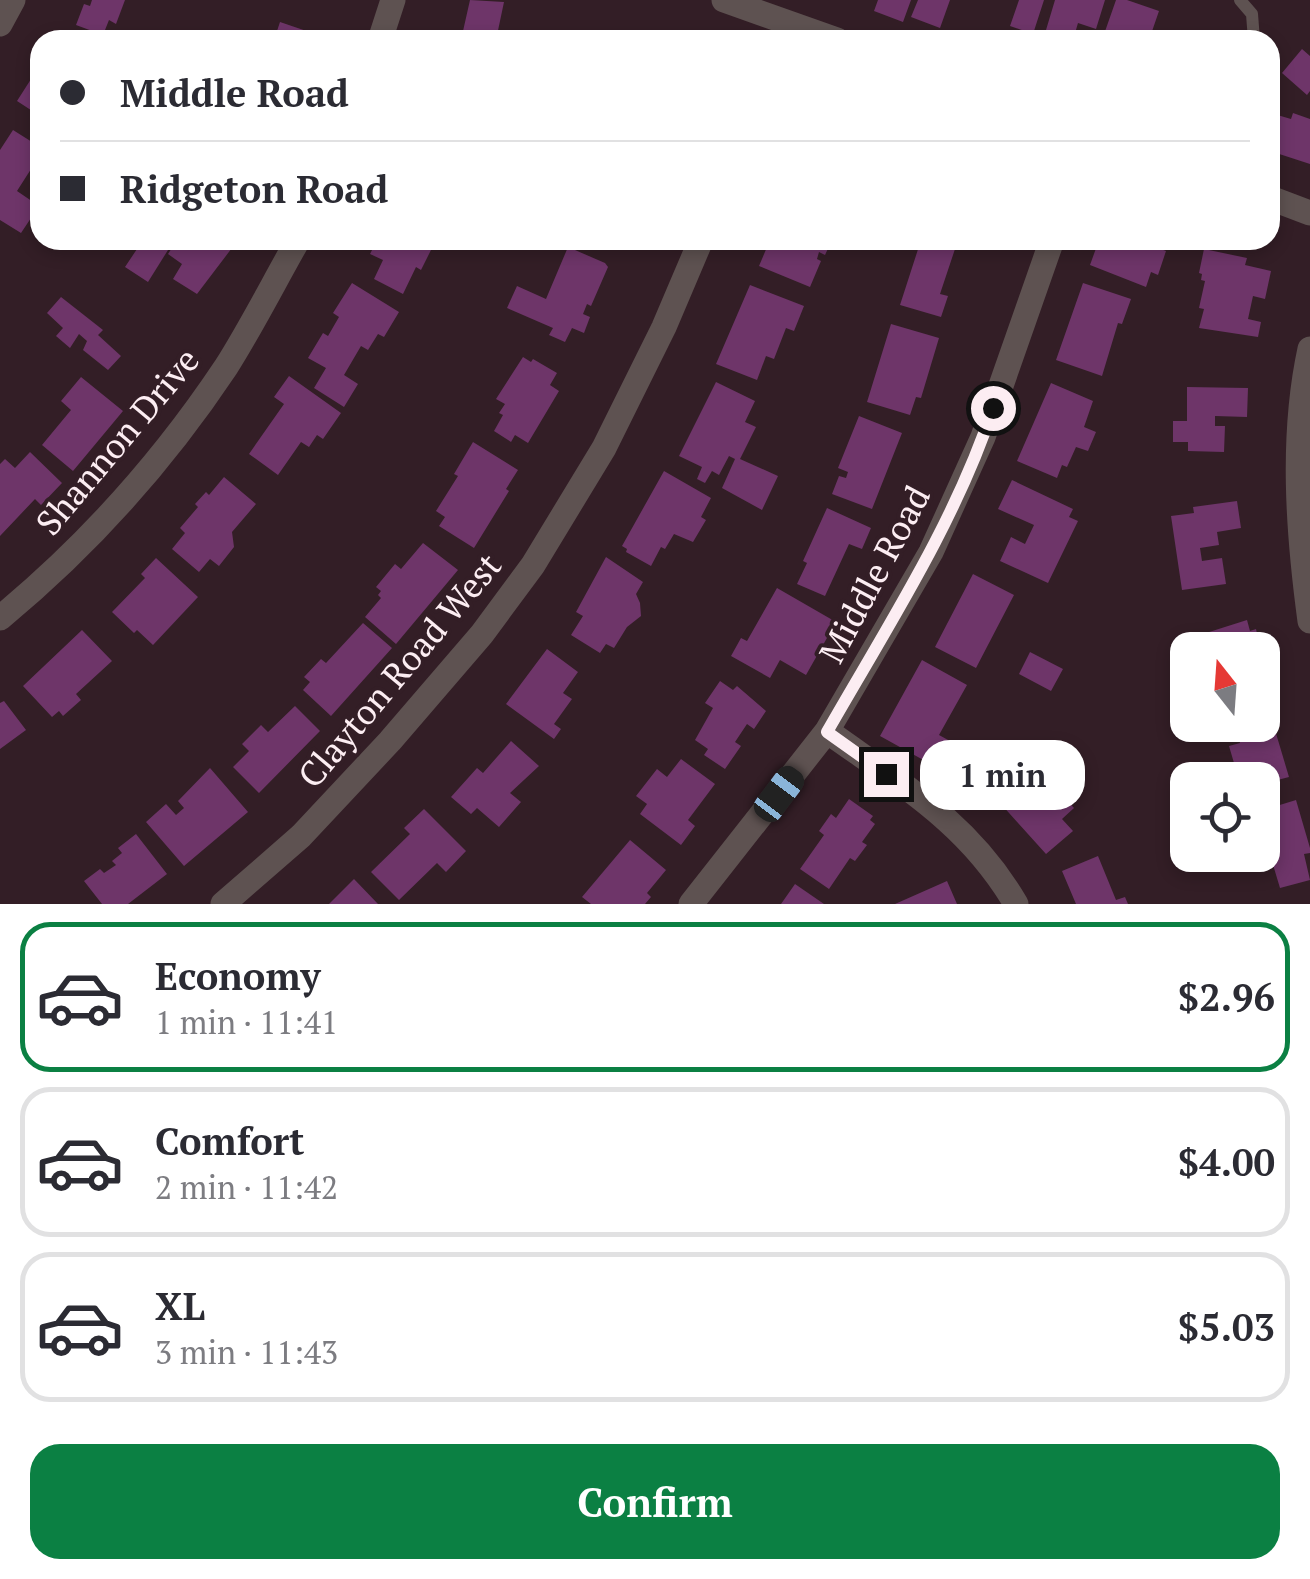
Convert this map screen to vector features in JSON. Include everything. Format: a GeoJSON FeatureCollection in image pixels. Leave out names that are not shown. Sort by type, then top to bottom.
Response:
{"type":"FeatureCollection","features":[{"type":"Feature","properties":{"kind":"street"},"geometry":{"type":"LineString","coordinates":[[0,24],[13,0]]}},
{"type":"Feature","properties":{"kind":"street"},"geometry":{"type":"LineString","coordinates":[[383,30],[393,0]]}},
{"type":"Feature","properties":{"kind":"street"},"geometry":{"type":"LineString","coordinates":[[724,0],[804,30]]}},
{"type":"Feature","properties":{"kind":"street"},"geometry":{"type":"LineString","coordinates":[[1280,202],[1310,213]]}},
{"type":"Feature","properties":{"kind":"street","name":"Shannon Drive"},"geometry":{"type":"LineString","coordinates":[[0,618],[44,582],[108,516],[189,418],[227,365],[292,250]]}},
{"type":"Feature","properties":{"kind":"street","name":"Clayton Road West"},"geometry":{"type":"LineString","coordinates":[[224,904],[302,836],[390,741],[482,634],[533,565],[604,448],[664,328],[697,250]]}},
{"type":"Feature","properties":{"kind":"street","name":"Middle Road"},"geometry":{"type":"LineString","coordinates":[[691,904],[827,732],[930,552],[976,454],[1048,250]]}},
{"type":"Feature","properties":{"kind":"street"},"geometry":{"type":"LineString","coordinates":[[1310,349],[1304,377],[1298,468],[1310,621]]}},
{"type":"Feature","properties":{"kind":"street"},"geometry":{"type":"LineString","coordinates":[[827,732],[946,816],[997,871],[1016,904]]}},
{"type":"Feature","properties":{"kind":"lane"},"geometry":{"type":"LineString","coordinates":[[1240,0],[1252,14],[1253,30]]}},
{"type":"Feature","properties":{"kind":"building"},"geometry":{"type":"Polygon","coordinates":[[[92,0],[125,0],[116,24],[109,20],[105,30],[76,25],[84,4],[90,6],[92,0]]]}},
{"type":"Feature","properties":{"kind":"building"},"geometry":{"type":"Polygon","coordinates":[[[470,0],[504,2],[498,30],[463,30],[470,0]]]}},
{"type":"Feature","properties":{"kind":"building"},"geometry":{"type":"Polygon","coordinates":[[[878,0],[911,0],[903,22],[874,11],[878,0]]]}},
{"type":"Feature","properties":{"kind":"building"},"geometry":{"type":"Polygon","coordinates":[[[918,0],[950,0],[940,28],[911,17],[918,0]]]}},
{"type":"Feature","properties":{"kind":"building"},"geometry":{"type":"Polygon","coordinates":[[[1019,0],[1044,0],[1034,30],[1010,26],[1019,0]]]}},
{"type":"Feature","properties":{"kind":"building"},"geometry":{"type":"Polygon","coordinates":[[[1055,0],[1105,0],[1096,29],[1078,23],[1076,30],[1046,30],[1055,0]]]}},
{"type":"Feature","properties":{"kind":"building"},"geometry":{"type":"Polygon","coordinates":[[[1116,0],[1159,11],[1152,30],[1106,30],[1116,0]]]}},
{"type":"Feature","properties":{"kind":"building"},"geometry":{"type":"Polygon","coordinates":[[[280,22],[304,30],[277,30],[280,22]]]}},
{"type":"Feature","properties":{"kind":"building"},"geometry":{"type":"Polygon","coordinates":[[[1302,49],[1310,56],[1307,95],[1282,73],[1302,49]]]}},
{"type":"Feature","properties":{"kind":"building"},"geometry":{"type":"Polygon","coordinates":[[[30,81],[30,109],[17,101],[30,81]]]}},
{"type":"Feature","properties":{"kind":"building"},"geometry":{"type":"Polygon","coordinates":[[[1293,113],[1310,119],[1310,164],[1280,154],[1280,116],[1291,119],[1293,113]]]}},
{"type":"Feature","properties":{"kind":"building"},"geometry":{"type":"Polygon","coordinates":[[[13,130],[30,141],[30,171],[17,191],[30,200],[30,220],[21,233],[0,220],[0,150],[13,130]]]}},
{"type":"Feature","properties":{"kind":"building"},"geometry":{"type":"Polygon","coordinates":[[[136,250],[168,250],[148,282],[125,267],[136,250]]]}},
{"type":"Feature","properties":{"kind":"building"},"geometry":{"type":"Polygon","coordinates":[[[171,250],[230,250],[197,294],[173,279],[182,264],[168,254],[171,250]]]}},
{"type":"Feature","properties":{"kind":"building"},"geometry":{"type":"Polygon","coordinates":[[[372,250],[431,250],[421,270],[416,267],[403,294],[374,279],[383,260],[370,254],[372,250]]]}},
{"type":"Feature","properties":{"kind":"building"},"geometry":{"type":"Polygon","coordinates":[[[567,250],[575,250],[608,267],[591,306],[587,304],[583,314],[590,317],[584,333],[572,328],[565,342],[549,335],[553,328],[507,308],[517,286],[546,299],[567,250]]]}},
{"type":"Feature","properties":{"kind":"building"},"geometry":{"type":"Polygon","coordinates":[[[766,250],[827,250],[825,255],[819,252],[817,259],[821,261],[810,287],[759,266],[766,250]]]}},
{"type":"Feature","properties":{"kind":"building"},"geometry":{"type":"Polygon","coordinates":[[[918,250],[955,250],[940,294],[948,296],[941,317],[900,305],[918,250]]]}},
{"type":"Feature","properties":{"kind":"building"},"geometry":{"type":"Polygon","coordinates":[[[1095,250],[1166,251],[1158,275],[1151,272],[1146,287],[1090,265],[1095,250]]]}},
{"type":"Feature","properties":{"kind":"building"},"geometry":{"type":"Polygon","coordinates":[[[1204,250],[1247,258],[1245,265],[1271,271],[1265,299],[1253,296],[1248,319],[1261,322],[1258,337],[1199,328],[1205,281],[1199,273],[1204,250]]]}},
{"type":"Feature","properties":{"kind":"building"},"geometry":{"type":"Polygon","coordinates":[[[352,283],[399,312],[384,337],[378,334],[368,350],[361,346],[344,375],[358,384],[344,407],[314,388],[326,368],[308,358],[323,333],[328,336],[339,317],[333,313],[352,283]]]}},
{"type":"Feature","properties":{"kind":"building"},"geometry":{"type":"Polygon","coordinates":[[[1083,283],[1131,299],[1122,324],[1118,323],[1102,376],[1056,360],[1083,283]]]}},
{"type":"Feature","properties":{"kind":"building"},"geometry":{"type":"Polygon","coordinates":[[[750,285],[804,306],[794,331],[786,328],[774,359],[766,356],[757,380],[716,364],[750,285]]]}},
{"type":"Feature","properties":{"kind":"building"},"geometry":{"type":"Polygon","coordinates":[[[61,297],[103,330],[98,335],[121,356],[108,370],[83,350],[87,341],[79,334],[70,348],[56,336],[63,328],[47,313],[61,297]]]}},
{"type":"Feature","properties":{"kind":"building"},"geometry":{"type":"Polygon","coordinates":[[[891,324],[939,338],[921,398],[916,397],[910,415],[867,402],[891,324]]]}},
{"type":"Feature","properties":{"kind":"building"},"geometry":{"type":"Polygon","coordinates":[[[523,357],[557,373],[550,385],[559,391],[528,443],[515,435],[511,442],[494,431],[505,404],[496,399],[523,357]]]}},
{"type":"Feature","properties":{"kind":"building"},"geometry":{"type":"Polygon","coordinates":[[[289,376],[341,413],[323,439],[317,435],[309,447],[301,442],[278,475],[249,454],[284,404],[274,397],[289,376]]]}},
{"type":"Feature","properties":{"kind":"building"},"geometry":{"type":"Polygon","coordinates":[[[81,377],[123,411],[73,471],[42,445],[71,410],[61,401],[81,377]]]}},
{"type":"Feature","properties":{"kind":"building"},"geometry":{"type":"Polygon","coordinates":[[[716,382],[755,401],[745,422],[756,427],[740,459],[778,476],[762,510],[722,488],[735,459],[729,456],[719,475],[712,471],[705,483],[697,479],[702,467],[679,456],[716,382]]]}},
{"type":"Feature","properties":{"kind":"building"},"geometry":{"type":"Polygon","coordinates":[[[1051,383],[1093,401],[1084,427],[1096,432],[1088,451],[1076,447],[1057,478],[1017,461],[1051,383]]]}},
{"type":"Feature","properties":{"kind":"building"},"geometry":{"type":"Polygon","coordinates":[[[1187,387],[1248,388],[1247,417],[1215,416],[1215,426],[1225,426],[1224,452],[1188,451],[1188,442],[1173,442],[1173,421],[1187,421],[1187,387]]]}},
{"type":"Feature","properties":{"kind":"building"},"geometry":{"type":"Polygon","coordinates":[[[859,416],[902,433],[872,509],[832,494],[839,476],[846,478],[848,472],[838,468],[859,416]]]}},
{"type":"Feature","properties":{"kind":"building"},"geometry":{"type":"Polygon","coordinates":[[[473,442],[518,470],[474,548],[439,526],[445,517],[436,511],[473,442]]]}},
{"type":"Feature","properties":{"kind":"building"},"geometry":{"type":"Polygon","coordinates":[[[30,452],[62,483],[41,505],[35,499],[0,536],[0,464],[5,459],[15,468],[30,452]]]}},
{"type":"Feature","properties":{"kind":"building"},"geometry":{"type":"Polygon","coordinates":[[[664,471],[711,498],[701,517],[706,520],[693,542],[674,534],[651,566],[622,546],[664,471]]]}},
{"type":"Feature","properties":{"kind":"building"},"geometry":{"type":"Polygon","coordinates":[[[224,477],[256,504],[232,532],[234,547],[219,566],[210,559],[199,572],[172,549],[185,533],[180,528],[198,507],[195,504],[224,477]]]}},
{"type":"Feature","properties":{"kind":"building"},"geometry":{"type":"Polygon","coordinates":[[[1012,480],[1073,509],[1069,517],[1078,521],[1048,583],[1000,561],[1011,537],[1025,544],[1034,525],[998,509],[1012,480]]]}},
{"type":"Feature","properties":{"kind":"building"},"geometry":{"type":"Polygon","coordinates":[[[1237,501],[1241,528],[1217,532],[1219,545],[1200,548],[1202,561],[1222,558],[1226,584],[1182,590],[1171,516],[1194,513],[1193,507],[1237,501]]]}},
{"type":"Feature","properties":{"kind":"building"},"geometry":{"type":"Polygon","coordinates":[[[827,508],[871,528],[862,549],[849,544],[825,596],[797,584],[827,508]]]}},
{"type":"Feature","properties":{"kind":"building"},"geometry":{"type":"Polygon","coordinates":[[[423,543],[458,570],[396,644],[365,617],[381,598],[376,587],[395,564],[401,569],[423,543]]]}},
{"type":"Feature","properties":{"kind":"building"},"geometry":{"type":"Polygon","coordinates":[[[606,557],[643,582],[636,594],[641,616],[627,627],[614,648],[606,644],[600,653],[571,635],[583,616],[576,612],[606,557]]]}},
{"type":"Feature","properties":{"kind":"building"},"geometry":{"type":"Polygon","coordinates":[[[156,558],[198,597],[153,645],[112,612],[145,578],[141,574],[156,558]]]}},
{"type":"Feature","properties":{"kind":"building"},"geometry":{"type":"Polygon","coordinates":[[[973,574],[1014,595],[976,668],[935,647],[973,574]]]}},
{"type":"Feature","properties":{"kind":"building"},"geometry":{"type":"Polygon","coordinates":[[[777,588],[836,622],[806,675],[780,660],[770,678],[731,656],[741,638],[747,641],[777,588]]]}},
{"type":"Feature","properties":{"kind":"building"},"geometry":{"type":"Polygon","coordinates":[[[1247,620],[1250,631],[1257,632],[1209,632],[1247,620]]]}},
{"type":"Feature","properties":{"kind":"building"},"geometry":{"type":"Polygon","coordinates":[[[363,623],[392,648],[331,716],[303,690],[310,682],[304,677],[321,659],[326,663],[363,623]]]}},
{"type":"Feature","properties":{"kind":"building"},"geometry":{"type":"Polygon","coordinates":[[[82,630],[112,661],[76,694],[81,700],[63,716],[59,711],[52,717],[23,686],[82,630]]]}},
{"type":"Feature","properties":{"kind":"building"},"geometry":{"type":"Polygon","coordinates":[[[547,649],[578,672],[563,693],[572,699],[554,724],[561,729],[554,739],[506,704],[547,649]]]}},
{"type":"Feature","properties":{"kind":"building"},"geometry":{"type":"Polygon","coordinates":[[[1030,652],[1063,669],[1051,691],[1019,674],[1030,652]]]}},
{"type":"Feature","properties":{"kind":"building"},"geometry":{"type":"Polygon","coordinates":[[[922,660],[967,685],[939,735],[959,746],[945,772],[880,736],[922,660]]]}},
{"type":"Feature","properties":{"kind":"building"},"geometry":{"type":"Polygon","coordinates":[[[720,681],[733,690],[737,686],[766,711],[754,729],[747,724],[735,742],[741,746],[725,769],[704,755],[708,749],[695,740],[713,708],[705,703],[720,681]]]}},
{"type":"Feature","properties":{"kind":"building"},"geometry":{"type":"Polygon","coordinates":[[[4,701],[26,730],[0,749],[0,703],[4,701]]]}},
{"type":"Feature","properties":{"kind":"building"},"geometry":{"type":"Polygon","coordinates":[[[295,706],[320,731],[259,793],[233,767],[249,751],[242,744],[261,725],[268,732],[295,706]]]}},
{"type":"Feature","properties":{"kind":"building"},"geometry":{"type":"Polygon","coordinates":[[[511,741],[539,766],[510,793],[521,802],[499,827],[477,808],[471,814],[451,797],[477,768],[483,773],[511,741]]]}},
{"type":"Feature","properties":{"kind":"building"},"geometry":{"type":"Polygon","coordinates":[[[1279,742],[1289,777],[1280,779],[1280,762],[1234,762],[1229,746],[1279,742]]]}},
{"type":"Feature","properties":{"kind":"building"},"geometry":{"type":"Polygon","coordinates":[[[681,759],[715,784],[688,820],[695,826],[681,845],[640,814],[647,804],[636,796],[657,769],[667,777],[681,759]]]}},
{"type":"Feature","properties":{"kind":"building"},"geometry":{"type":"Polygon","coordinates":[[[1014,765],[1019,770],[1023,767],[1047,794],[1055,787],[1074,808],[1062,819],[1073,831],[1046,854],[992,794],[995,782],[1014,765]]]}},
{"type":"Feature","properties":{"kind":"building"},"geometry":{"type":"Polygon","coordinates":[[[210,768],[248,812],[184,866],[146,822],[166,804],[176,815],[184,808],[178,801],[210,768]]]}},
{"type":"Feature","properties":{"kind":"building"},"geometry":{"type":"Polygon","coordinates":[[[849,799],[873,816],[870,820],[875,824],[862,842],[867,845],[855,861],[850,858],[829,889],[800,869],[824,835],[819,831],[831,814],[836,818],[849,799]]]}},
{"type":"Feature","properties":{"kind":"building"},"geometry":{"type":"Polygon","coordinates":[[[1296,800],[1310,848],[1310,853],[1304,854],[1310,880],[1280,888],[1275,872],[1280,872],[1280,805],[1296,800]]]}},
{"type":"Feature","properties":{"kind":"building"},"geometry":{"type":"Polygon","coordinates":[[[424,809],[466,851],[446,872],[437,863],[399,900],[371,872],[410,834],[404,828],[424,809]]]}},
{"type":"Feature","properties":{"kind":"building"},"geometry":{"type":"Polygon","coordinates":[[[136,834],[167,874],[128,904],[102,904],[84,881],[100,869],[104,873],[116,865],[112,861],[122,853],[118,848],[136,834]]]}},
{"type":"Feature","properties":{"kind":"building"},"geometry":{"type":"Polygon","coordinates":[[[630,840],[666,870],[647,893],[651,897],[645,904],[591,904],[582,897],[630,840]]]}},
{"type":"Feature","properties":{"kind":"building"},"geometry":{"type":"Polygon","coordinates":[[[1098,856],[1116,900],[1125,897],[1128,904],[1076,904],[1062,871],[1098,856]]]}},
{"type":"Feature","properties":{"kind":"building"},"geometry":{"type":"Polygon","coordinates":[[[354,879],[378,904],[329,904],[354,879]]]}},
{"type":"Feature","properties":{"kind":"building"},"geometry":{"type":"Polygon","coordinates":[[[947,881],[957,904],[895,904],[947,881]]]}},
{"type":"Feature","properties":{"kind":"building"},"geometry":{"type":"Polygon","coordinates":[[[795,884],[824,904],[781,904],[795,884]]]}},
{"type":"Feature","properties":{"kind":"route"},"geometry":{"type":"LineString","coordinates":[[886,774],[827,732],[930,552],[993,408]]}}]}
